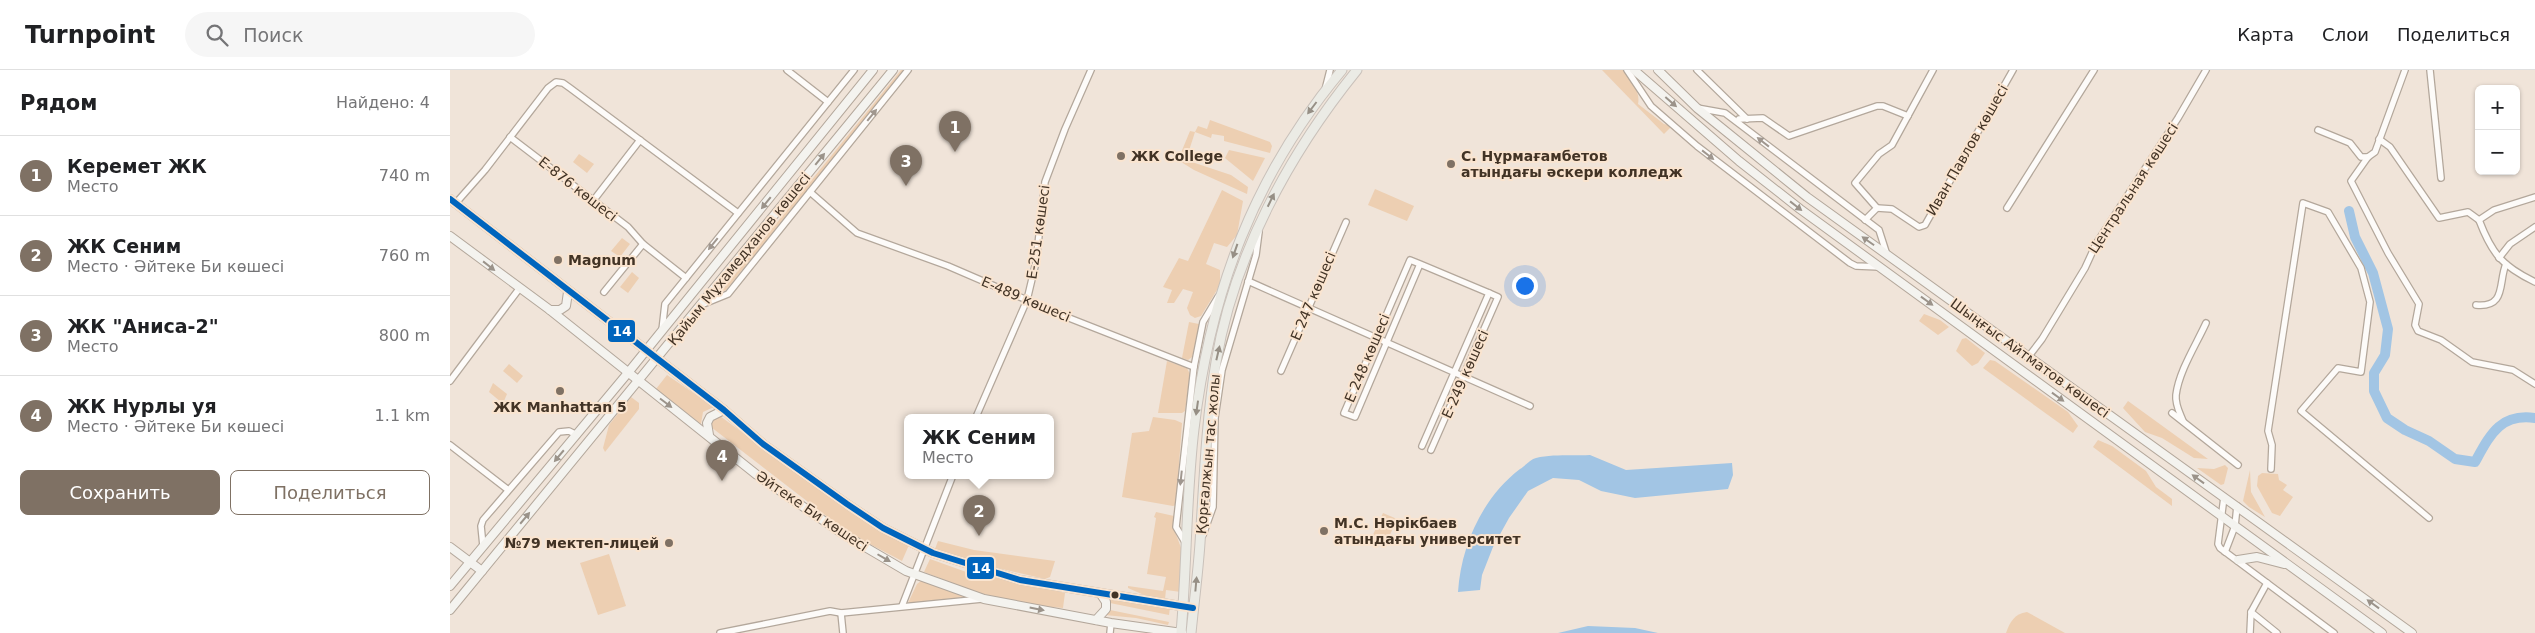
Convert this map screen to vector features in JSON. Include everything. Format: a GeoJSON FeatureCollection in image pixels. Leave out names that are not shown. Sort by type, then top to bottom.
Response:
{"type":"FeatureCollection","features":[{"type":"Feature","properties":{"kind":"main road","name":"Қайым Мұхамедханов көшесі"},"geometry":{"type":"LineString","coordinates":[[450,586],[577,435],[874,70]]}},
{"type":"Feature","properties":{"kind":"main road","name":"Қайым Мұхамедханов көшесі"},"geometry":{"type":"LineString","coordinates":[[450,610],[657,360],[892,70]]}},
{"type":"Feature","properties":{"kind":"main road","name":"Қорғалжын тас жолы"},"geometry":{"type":"LineString","coordinates":[[1181,633],[1194,430],[1204,361],[1219,296],[1239,238],[1264,186],[1305,116],[1342,70]]}},
{"type":"Feature","properties":{"kind":"main road","name":"Қорғалжын тас жолы"},"geometry":{"type":"LineString","coordinates":[[1191,633],[1200,544],[1208,414],[1216,361],[1240,274],[1260,223],[1275,192],[1309,134],[1357,70]]}},
{"type":"Feature","properties":{"kind":"main road","name":"Шыңғыс Айтматов көшесі"},"geometry":{"type":"LineString","coordinates":[[1634,70],[1739,161],[1880,267],[2382,633]]}},
{"type":"Feature","properties":{"kind":"main road","name":"Шыңғыс Айтматов көшесі"},"geometry":{"type":"LineString","coordinates":[[1658,70],[1697,108],[1807,198],[2412,633]]}},
{"type":"Feature","properties":{"kind":"main road","name":"Әйтеке Би көшесі"},"geometry":{"type":"LineString","coordinates":[[453,201],[568,292],[724,410],[763,444],[834,496],[883,528],[925,550],[966,565],[1020,580],[1193,608]]}},
{"type":"Feature","properties":{"kind":"main road","name":"Әйтеке Би көшесі"},"geometry":{"type":"LineString","coordinates":[[450,236],[519,289],[550,310],[627,374],[786,495],[843,534],[915,574],[984,599],[1111,624],[1181,633]]}},
{"type":"Feature","properties":{"kind":"main road"},"geometry":{"type":"LineString","coordinates":[[550,310],[560,310],[566,306],[568,292]]}},
{"type":"Feature","properties":{"kind":"main road"},"geometry":{"type":"LineString","coordinates":[[710,436],[707,428],[708,419],[713,414],[724,410]]}},
{"type":"Feature","properties":{"kind":"main road"},"geometry":{"type":"LineString","coordinates":[[450,547],[482,571]]}},
{"type":"Feature","properties":{"kind":"main road"},"geometry":{"type":"LineString","coordinates":[[2238,560],[2257,557],[2291,566]]}},
{"type":"Feature","properties":{"kind":"main road"},"geometry":{"type":"LineString","coordinates":[[1096,620],[1106,609],[1106,602],[1100,593]]}},
{"type":"Feature","properties":{"kind":"street"},"geometry":{"type":"LineString","coordinates":[[787,70],[828,102]]}},
{"type":"Feature","properties":{"kind":"street"},"geometry":{"type":"LineString","coordinates":[[662,330],[665,304],[854,70]]}},
{"type":"Feature","properties":{"kind":"street"},"geometry":{"type":"LineString","coordinates":[[701,305],[728,294],[908,70]]}},
{"type":"Feature","properties":{"kind":"street","name":"Е-251 көшесі"},"geometry":{"type":"LineString","coordinates":[[977,414],[1027,300],[1036,262],[1045,182],[1065,129],[1091,70]]}},
{"type":"Feature","properties":{"kind":"street"},"geometry":{"type":"LineString","coordinates":[[1325,91],[1330,70]]}},
{"type":"Feature","properties":{"kind":"street"},"geometry":{"type":"LineString","coordinates":[[1628,70],[1651,106],[1704,152],[1850,263],[1856,266],[1880,267]]}},
{"type":"Feature","properties":{"kind":"street"},"geometry":{"type":"LineString","coordinates":[[1697,70],[1747,119]]}},
{"type":"Feature","properties":{"kind":"street"},"geometry":{"type":"LineString","coordinates":[[1864,220],[1876,208],[1855,184],[1879,154],[1892,144],[1933,70]]}},
{"type":"Feature","properties":{"kind":"street","name":"Иван Павлов көшесі"},"geometry":{"type":"LineString","coordinates":[[1876,208],[1897,212],[1919,227],[1925,225],[2013,70]]}},
{"type":"Feature","properties":{"kind":"street"},"geometry":{"type":"LineString","coordinates":[[2007,208],[2094,70]]}},
{"type":"Feature","properties":{"kind":"street","name":"Центральная көшесі"},"geometry":{"type":"LineString","coordinates":[[2029,356],[2085,268],[2096,244],[2178,118],[2206,70]]}},
{"type":"Feature","properties":{"kind":"street"},"geometry":{"type":"LineString","coordinates":[[2405,70],[2392,101],[2391,113],[2375,152],[2368,157],[2351,181],[2388,253],[2419,304],[2415,325],[2418,331],[2441,340],[2472,362],[2513,370],[2535,384]]}},
{"type":"Feature","properties":{"kind":"street"},"geometry":{"type":"LineString","coordinates":[[2430,70],[2441,178]]}},
{"type":"Feature","properties":{"kind":"street"},"geometry":{"type":"LineString","coordinates":[[453,201],[510,137],[548,88],[556,82],[570,88],[738,213]]}},
{"type":"Feature","properties":{"kind":"street"},"geometry":{"type":"LineString","coordinates":[[1739,119],[1763,118],[1789,136],[1878,106],[1883,106],[1908,116]]}},
{"type":"Feature","properties":{"kind":"street"},"geometry":{"type":"LineString","coordinates":[[1697,108],[1725,113],[1879,230],[1888,255]]}},
{"type":"Feature","properties":{"kind":"street"},"geometry":{"type":"LineString","coordinates":[[2318,130],[2350,143],[2361,157],[2368,157]]}},
{"type":"Feature","properties":{"kind":"street","name":"Е-876 көшесі"},"geometry":{"type":"LineString","coordinates":[[510,137],[628,227],[643,244],[686,278]]}},
{"type":"Feature","properties":{"kind":"street"},"geometry":{"type":"LineString","coordinates":[[2379,139],[2390,147],[2439,218],[2468,212],[2479,220],[2488,245],[2499,258],[2535,282]]}},
{"type":"Feature","properties":{"kind":"street"},"geometry":{"type":"LineString","coordinates":[[593,201],[640,140]]}},
{"type":"Feature","properties":{"kind":"street","name":"Е-489 көшесі"},"geometry":{"type":"LineString","coordinates":[[810,192],[857,233],[948,266],[1194,367]]}},
{"type":"Feature","properties":{"kind":"street"},"geometry":{"type":"LineString","coordinates":[[2479,220],[2494,210],[2535,197]]}},
{"type":"Feature","properties":{"kind":"street"},"geometry":{"type":"LineString","coordinates":[[2271,469],[2272,444],[2268,431],[2303,203],[2328,212],[2361,268],[2370,302],[2361,372],[2338,368],[2301,411],[2429,518]]}},
{"type":"Feature","properties":{"kind":"street","name":"Е 247 көшесі"},"geometry":{"type":"LineString","coordinates":[[1281,371],[1346,222]]}},
{"type":"Feature","properties":{"kind":"street"},"geometry":{"type":"LineString","coordinates":[[1200,544],[1213,507],[1215,418],[1222,370],[1256,255],[1260,223]]}},
{"type":"Feature","properties":{"kind":"street"},"geometry":{"type":"LineString","coordinates":[[2499,258],[2510,244],[2535,227]]}},
{"type":"Feature","properties":{"kind":"street"},"geometry":{"type":"LineString","coordinates":[[604,292],[643,244]]}},
{"type":"Feature","properties":{"kind":"street","name":"Е 248 көшесі"},"geometry":{"type":"LineString","coordinates":[[1410,260],[1420,264],[1355,417],[1344,413],[1376,337],[1410,260]]}},
{"type":"Feature","properties":{"kind":"street"},"geometry":{"type":"LineString","coordinates":[[1420,264],[1489,293],[1422,446]]}},
{"type":"Feature","properties":{"kind":"street"},"geometry":{"type":"LineString","coordinates":[[2476,305],[2484,306],[2494,302],[2503,287],[2501,275],[2506,264]]}},
{"type":"Feature","properties":{"kind":"street"},"geometry":{"type":"LineString","coordinates":[[1248,281],[1530,406]]}},
{"type":"Feature","properties":{"kind":"street"},"geometry":{"type":"LineString","coordinates":[[450,381],[519,289]]}},
{"type":"Feature","properties":{"kind":"street","name":"Е-249 көшесі"},"geometry":{"type":"LineString","coordinates":[[1431,450],[1498,297],[1489,293]]}},
{"type":"Feature","properties":{"kind":"street"},"geometry":{"type":"LineString","coordinates":[[1188,546],[1176,527],[1194,367],[1203,322],[1219,296]]}},
{"type":"Feature","properties":{"kind":"street"},"geometry":{"type":"LineString","coordinates":[[2183,421],[2177,407],[2176,395],[2185,369],[2206,323]]}},
{"type":"Feature","properties":{"kind":"street"},"geometry":{"type":"LineString","coordinates":[[2172,413],[2238,465]]}},
{"type":"Feature","properties":{"kind":"street"},"geometry":{"type":"LineString","coordinates":[[483,546],[481,526],[483,520],[507,489],[559,432],[569,431],[577,435]]}},
{"type":"Feature","properties":{"kind":"street"},"geometry":{"type":"LineString","coordinates":[[450,445],[507,489]]}},
{"type":"Feature","properties":{"kind":"street"},"geometry":{"type":"LineString","coordinates":[[902,606],[952,479]]}},
{"type":"Feature","properties":{"kind":"street"},"geometry":{"type":"LineString","coordinates":[[2224,497],[2223,517],[2218,544],[2225,552],[2334,633]]}},
{"type":"Feature","properties":{"kind":"street"},"geometry":{"type":"LineString","coordinates":[[2225,552],[2235,526],[2237,506]]}},
{"type":"Feature","properties":{"kind":"street"},"geometry":{"type":"LineString","coordinates":[[2250,633],[2251,612],[2267,583]]}},
{"type":"Feature","properties":{"kind":"street"},"geometry":{"type":"LineString","coordinates":[[720,633],[830,611],[841,613],[984,599]]}},
{"type":"Feature","properties":{"kind":"street"},"geometry":{"type":"LineString","coordinates":[[2251,612],[2277,633]]}},
{"type":"Feature","properties":{"kind":"street"},"geometry":{"type":"LineString","coordinates":[[841,613],[843,633]]}},
{"type":"Feature","properties":{"kind":"street"},"geometry":{"type":"LineString","coordinates":[[1110,633],[1111,624]]}},
{"type":"Feature","properties":{"kind":"shaded area"},"geometry":{"type":"Polygon","coordinates":[[[901,70],[905,70],[726,290],[719,294],[901,70]]]}},
{"type":"Feature","properties":{"kind":"shaded area"},"geometry":{"type":"Polygon","coordinates":[[[1602,70],[1625,70],[1637,91],[1638,104],[1664,124],[1672,126],[1664,134],[1602,70]]]}},
{"type":"Feature","properties":{"kind":"shaded area"},"geometry":{"type":"Polygon","coordinates":[[[1210,120],[1270,142],[1272,146],[1270,153],[1224,141],[1224,136],[1212,134],[1211,138],[1195,132],[1198,126],[1207,129],[1210,120]]]}},
{"type":"Feature","properties":{"kind":"shaded area"},"geometry":{"type":"Polygon","coordinates":[[[1190,131],[1195,132],[1186,160],[1231,175],[1248,187],[1247,194],[1194,170],[1178,160],[1190,131]]]}},
{"type":"Feature","properties":{"kind":"shaded area"},"geometry":{"type":"Polygon","coordinates":[[[1229,150],[1265,158],[1253,181],[1225,158],[1229,150]]]}},
{"type":"Feature","properties":{"kind":"shaded area"},"geometry":{"type":"Polygon","coordinates":[[[579,154],[594,164],[587,173],[573,162],[579,154]]]}},
{"type":"Feature","properties":{"kind":"shaded area"},"geometry":{"type":"Polygon","coordinates":[[[1375,189],[1414,206],[1407,221],[1368,205],[1375,189]]]}},
{"type":"Feature","properties":{"kind":"shaded area"},"geometry":{"type":"Polygon","coordinates":[[[1222,190],[1243,201],[1237,235],[1227,247],[1214,243],[1206,264],[1220,270],[1220,285],[1201,316],[1195,318],[1190,315],[1187,308],[1193,292],[1183,289],[1174,303],[1167,303],[1172,290],[1163,287],[1179,258],[1188,261],[1222,190]]]}},
{"type":"Feature","properties":{"kind":"shaded area"},"geometry":{"type":"Polygon","coordinates":[[[622,238],[630,244],[620,257],[611,251],[622,238]]]}},
{"type":"Feature","properties":{"kind":"shaded area"},"geometry":{"type":"Polygon","coordinates":[[[632,272],[639,278],[628,293],[620,287],[632,272]]]}},
{"type":"Feature","properties":{"kind":"shaded area"},"geometry":{"type":"Polygon","coordinates":[[[1924,314],[1940,320],[1949,327],[1938,335],[1919,321],[1924,314]]]}},
{"type":"Feature","properties":{"kind":"shaded area"},"geometry":{"type":"Polygon","coordinates":[[[1189,322],[1199,324],[1200,327],[1192,357],[1188,360],[1182,358],[1189,322]]]}},
{"type":"Feature","properties":{"kind":"shaded area"},"geometry":{"type":"Polygon","coordinates":[[[1966,338],[1985,353],[1978,363],[1972,366],[1956,351],[1962,339],[1966,338]]]}},
{"type":"Feature","properties":{"kind":"shaded area"},"geometry":{"type":"Polygon","coordinates":[[[1990,360],[1995,361],[2068,412],[2078,426],[2073,433],[1983,368],[1990,360]]]}},
{"type":"Feature","properties":{"kind":"shaded area"},"geometry":{"type":"Polygon","coordinates":[[[1167,361],[1187,368],[1190,374],[1185,411],[1182,413],[1158,413],[1167,361]]]}},
{"type":"Feature","properties":{"kind":"shaded area"},"geometry":{"type":"Polygon","coordinates":[[[509,364],[523,376],[517,383],[503,371],[509,364]]]}},
{"type":"Feature","properties":{"kind":"shaded area"},"geometry":{"type":"Polygon","coordinates":[[[667,375],[714,407],[703,412],[701,424],[656,389],[667,375]]]}},
{"type":"Feature","properties":{"kind":"shaded area"},"geometry":{"type":"Polygon","coordinates":[[[493,383],[507,394],[504,401],[501,402],[489,392],[493,383]]]}},
{"type":"Feature","properties":{"kind":"shaded area"},"geometry":{"type":"Polygon","coordinates":[[[631,397],[639,403],[639,409],[605,452],[603,448],[609,425],[631,397]]]}},
{"type":"Feature","properties":{"kind":"shaded area"},"geometry":{"type":"Polygon","coordinates":[[[2128,401],[2208,459],[2194,458],[2162,438],[2145,432],[2123,408],[2128,401]]]}},
{"type":"Feature","properties":{"kind":"shaded area"},"geometry":{"type":"Polygon","coordinates":[[[720,416],[853,514],[909,545],[902,561],[847,532],[711,427],[713,419],[720,416]]]}},
{"type":"Feature","properties":{"kind":"shaded area"},"geometry":{"type":"Polygon","coordinates":[[[1153,417],[1175,420],[1182,423],[1176,505],[1173,506],[1122,497],[1132,433],[1149,431],[1153,417]]]}},
{"type":"Feature","properties":{"kind":"shaded area"},"geometry":{"type":"Polygon","coordinates":[[[2098,440],[2112,446],[2146,471],[2156,487],[2172,499],[2172,506],[2093,447],[2098,440]]]}},
{"type":"Feature","properties":{"kind":"shaded area"},"geometry":{"type":"Polygon","coordinates":[[[2225,465],[2228,468],[2224,484],[2221,485],[2197,468],[2214,469],[2225,465]]]}},
{"type":"Feature","properties":{"kind":"shaded area"},"geometry":{"type":"Polygon","coordinates":[[[2250,470],[2251,492],[2265,517],[2243,501],[2250,470]]]}},
{"type":"Feature","properties":{"kind":"shaded area"},"geometry":{"type":"Polygon","coordinates":[[[2262,473],[2278,474],[2279,480],[2287,485],[2283,490],[2293,497],[2280,516],[2272,513],[2257,486],[2258,476],[2262,473]]]}},
{"type":"Feature","properties":{"kind":"shaded area"},"geometry":{"type":"Polygon","coordinates":[[[1156,512],[1174,516],[1174,529],[1183,553],[1181,592],[1166,590],[1165,599],[1144,595],[1128,588],[1128,586],[1163,591],[1166,577],[1147,574],[1156,512]]]}},
{"type":"Feature","properties":{"kind":"shaded area"},"geometry":{"type":"Polygon","coordinates":[[[1383,513],[1397,519],[1385,546],[1371,539],[1383,513]]]}},
{"type":"Feature","properties":{"kind":"shaded area"},"geometry":{"type":"Polygon","coordinates":[[[938,541],[974,550],[1055,561],[1050,577],[1045,579],[976,563],[935,549],[938,541]]]}},
{"type":"Feature","properties":{"kind":"shaded area"},"geometry":{"type":"Polygon","coordinates":[[[609,554],[626,606],[598,615],[580,563],[609,554]]]}},
{"type":"Feature","properties":{"kind":"shaded area"},"geometry":{"type":"Polygon","coordinates":[[[930,559],[969,573],[1040,586],[1065,593],[1063,608],[1030,605],[976,592],[924,572],[930,559]]]}},
{"type":"Feature","properties":{"kind":"shaded area"},"geometry":{"type":"Polygon","coordinates":[[[921,581],[966,597],[908,603],[917,584],[921,581]]]}},
{"type":"Feature","properties":{"kind":"shaded area"},"geometry":{"type":"Polygon","coordinates":[[[1109,598],[1170,607],[1169,615],[1110,603],[1109,598]]]}},
{"type":"Feature","properties":{"kind":"shaded area"},"geometry":{"type":"Polygon","coordinates":[[[1110,610],[1169,622],[1168,625],[1136,618],[1105,615],[1110,610]]]}},
{"type":"Feature","properties":{"kind":"shaded area"},"geometry":{"type":"Polygon","coordinates":[[[2027,612],[2065,633],[2006,633],[2013,619],[2027,612]]]}},
{"type":"Feature","properties":{"kind":"water"},"geometry":{"type":"Polygon","coordinates":[[[1590,455],[1626,470],[1732,463],[1733,475],[1728,489],[1635,498],[1601,491],[1579,480],[1553,478],[1528,491],[1509,518],[1493,547],[1482,575],[1480,590],[1458,592],[1464,557],[1476,524],[1484,509],[1507,481],[1536,458],[1590,455]]]}},
{"type":"Feature","properties":{"kind":"water"},"geometry":{"type":"Polygon","coordinates":[[[1588,626],[1635,628],[1658,633],[1558,633],[1588,626]]]}},
{"type":"Feature","properties":{"kind":"waterway"},"geometry":{"type":"LineString","coordinates":[[2349,211],[2355,237],[2373,273],[2388,329],[2385,355],[2374,373],[2374,391],[2387,418],[2405,430],[2429,441],[2455,459],[2475,462],[2491,435],[2498,428],[2513,419],[2523,417],[2535,418]]}},
{"type":"Feature","properties":{"kind":"transit line","name":"14"},"geometry":{"type":"LineString","coordinates":[[450,199],[724,410],[763,444],[883,528],[933,553],[1020,580],[1193,608]]}},
{"type":"Feature","properties":{"kind":"place","name":"Керемет ЖК"},"geometry":{"type":"Point","coordinates":[955,152]}},
{"type":"Feature","properties":{"kind":"place","name":"ЖК College"},"geometry":{"type":"Point","coordinates":[1121,156]}},
{"type":"Feature","properties":{"kind":"place","name":"С. Нұрмағамбетов атындағы әскери колледж"},"geometry":{"type":"Point","coordinates":[1451,164]}},
{"type":"Feature","properties":{"kind":"place","name":"ЖК \"Аниса-2\""},"geometry":{"type":"Point","coordinates":[906,186]}},
{"type":"Feature","properties":{"kind":"place","name":"Magnum"},"geometry":{"type":"Point","coordinates":[558,260]}},
{"type":"Feature","properties":{"kind":"place","name":"ЖК Manhattan 5"},"geometry":{"type":"Point","coordinates":[560,391]}},
{"type":"Feature","properties":{"kind":"place","name":"ЖК Нурлы уя"},"geometry":{"type":"Point","coordinates":[722,481]}},
{"type":"Feature","properties":{"kind":"place","name":"М.С. Нәрікбаев атындағы университет"},"geometry":{"type":"Point","coordinates":[1324,531]}},
{"type":"Feature","properties":{"kind":"place","name":"ЖК Сеним"},"geometry":{"type":"Point","coordinates":[979,536]}},
{"type":"Feature","properties":{"kind":"place","name":"№79 мектеп-лицей"},"geometry":{"type":"Point","coordinates":[669,543]}}]}
